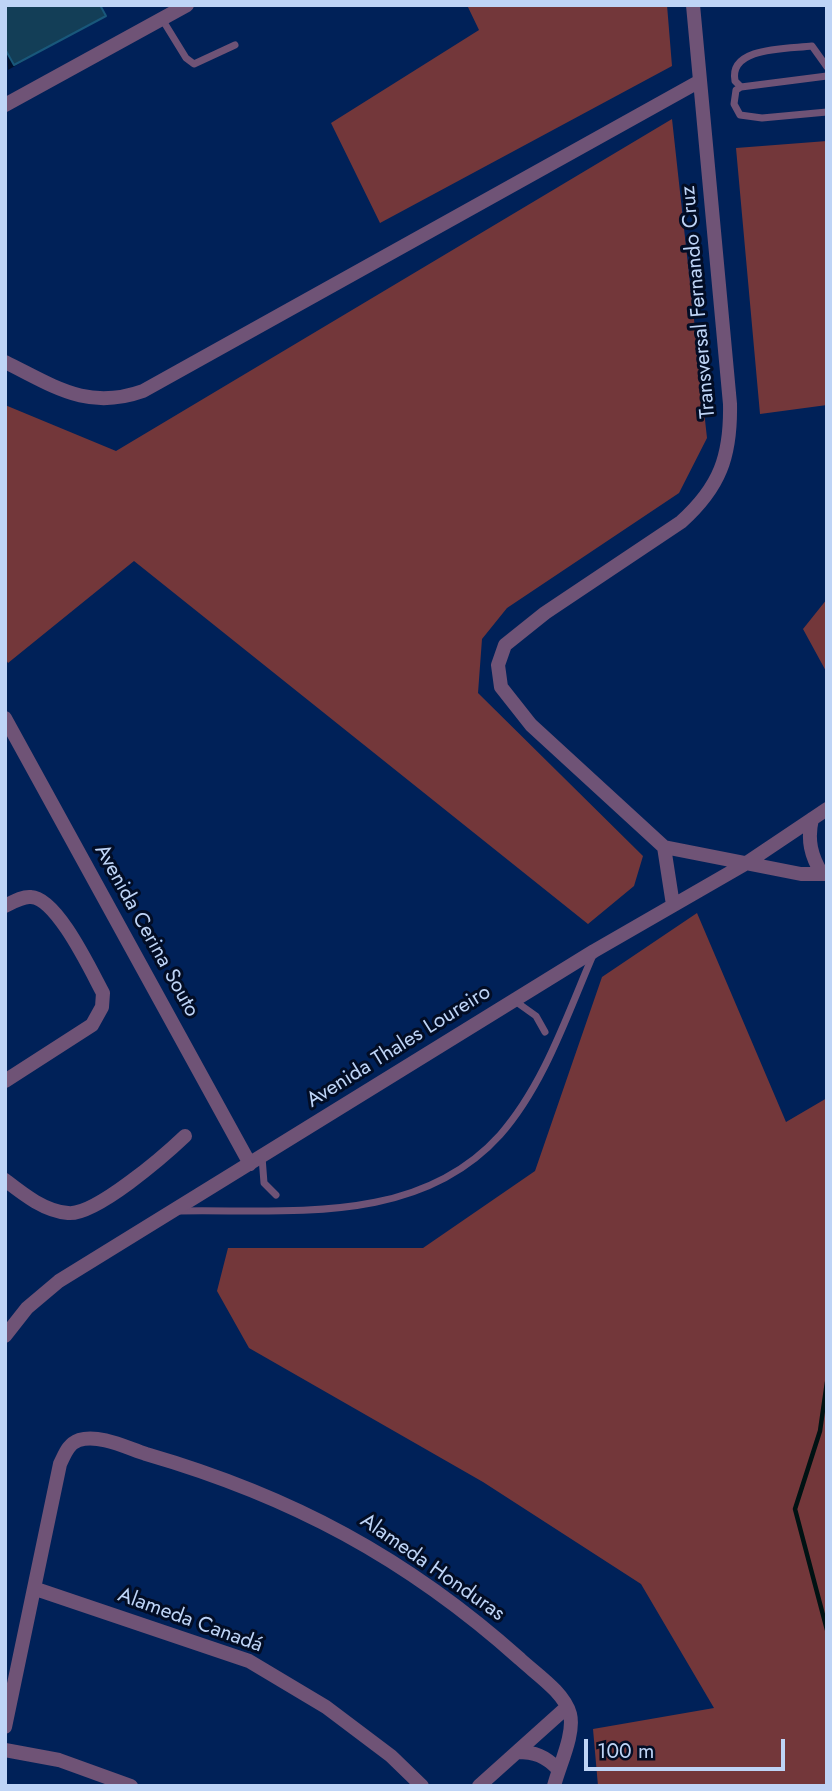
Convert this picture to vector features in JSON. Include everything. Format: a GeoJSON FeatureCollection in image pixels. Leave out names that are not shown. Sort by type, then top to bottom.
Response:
{"type":"FeatureCollection","features":[{"type":"Feature","properties":{"kind":"street"},"geometry":{"type":"LineString","coordinates":[[7,100],[187,5]]}},
{"type":"Feature","properties":{"kind":"street","name":"Transversal Fernando Cruz"},"geometry":{"type":"LineString","coordinates":[[664,847],[531,725],[506,696],[499,679],[498,665],[505,645],[520,632],[681,522],[700,505],[724,465],[731,435],[730,404],[693,5]]}},
{"type":"Feature","properties":{"kind":"street"},"geometry":{"type":"LineString","coordinates":[[5,362],[69,394],[88,399],[125,397],[143,391],[700,81]]}},
{"type":"Feature","properties":{"kind":"street","name":"Avenida Cerina Souto"},"geometry":{"type":"LineString","coordinates":[[5,718],[256,1160]]}},
{"type":"Feature","properties":{"kind":"street","name":"Avenida Thales Loureiro"},"geometry":{"type":"LineString","coordinates":[[5,1336],[27,1308],[59,1281],[594,951],[745,864],[827,809]]}},
{"type":"Feature","properties":{"kind":"street"},"geometry":{"type":"LineString","coordinates":[[673,905],[664,847],[801,874],[821,871],[808,834],[812,819]]}},
{"type":"Feature","properties":{"kind":"street"},"geometry":{"type":"LineString","coordinates":[[5,906],[31,897],[42,900],[59,916],[103,993],[102,1007],[92,1025],[5,1081]]}},
{"type":"Feature","properties":{"kind":"street"},"geometry":{"type":"LineString","coordinates":[[5,1180],[46,1207],[76,1213],[92,1207],[160,1160],[185,1136]]}},
{"type":"Feature","properties":{"kind":"street","name":"Alameda Honduras"},"geometry":{"type":"LineString","coordinates":[[36,1589],[65,1454],[69,1446],[79,1440],[97,1439],[248,1487],[350,1535],[397,1564],[493,1635],[553,1689],[567,1707]]}},
{"type":"Feature","properties":{"kind":"street"},"geometry":{"type":"LineString","coordinates":[[5,1727],[36,1589]]}},
{"type":"Feature","properties":{"kind":"street","name":"Alameda Canadá"},"geometry":{"type":"LineString","coordinates":[[36,1589],[249,1661],[326,1707],[391,1756],[422,1786]]}},
{"type":"Feature","properties":{"kind":"street"},"geometry":{"type":"LineString","coordinates":[[479,1786],[567,1707]]}},
{"type":"Feature","properties":{"kind":"street"},"geometry":{"type":"LineString","coordinates":[[554,1786],[570,1722],[567,1707]]}},
{"type":"Feature","properties":{"kind":"street"},"geometry":{"type":"LineString","coordinates":[[5,1750],[59,1760],[131,1786]]}},
{"type":"Feature","properties":{"kind":"street"},"geometry":{"type":"LineString","coordinates":[[517,1752],[533,1752],[546,1758],[558,1769]]}},
{"type":"Feature","properties":{"kind":"lane"},"geometry":{"type":"LineString","coordinates":[[162,19],[194,64],[235,45]]}},
{"type":"Feature","properties":{"kind":"lane"},"geometry":{"type":"LineString","coordinates":[[741,87],[735,81],[735,71],[739,61],[751,54],[812,46],[827,67]]}},
{"type":"Feature","properties":{"kind":"lane"},"geometry":{"type":"LineString","coordinates":[[827,76],[741,87],[734,96],[734,104],[740,116],[762,118],[827,112]]}},
{"type":"Feature","properties":{"kind":"lane"},"geometry":{"type":"LineString","coordinates":[[171,1211],[340,1209],[423,1191],[466,1165],[501,1134],[528,1092],[551,1051],[594,951]]}},
{"type":"Feature","properties":{"kind":"lane"},"geometry":{"type":"LineString","coordinates":[[514,1000],[536,1016],[545,1032]]}},
{"type":"Feature","properties":{"kind":"lane"},"geometry":{"type":"LineString","coordinates":[[256,1160],[264,1183],[275,1195]]}},
{"type":"Feature","properties":{"kind":"shaded area"},"geometry":{"type":"Polygon","coordinates":[[[467,5],[667,5],[672,66],[380,223],[331,123],[479,30],[467,5]]]}},
{"type":"Feature","properties":{"kind":"shaded area"},"geometry":{"type":"Polygon","coordinates":[[[672,119],[707,438],[679,493],[507,608],[482,639],[478,693],[643,856],[634,886],[588,924],[134,561],[8,663],[5,658],[5,405],[116,451],[672,119]]]}},
{"type":"Feature","properties":{"kind":"shaded area"},"geometry":{"type":"Polygon","coordinates":[[[827,141],[827,405],[760,414],[736,148],[827,141]]]}},
{"type":"Feature","properties":{"kind":"shaded area"},"geometry":{"type":"Polygon","coordinates":[[[827,599],[827,673],[803,629],[827,599]]]}},
{"type":"Feature","properties":{"kind":"shaded area"},"geometry":{"type":"Polygon","coordinates":[[[697,913],[786,1122],[827,1098],[827,1786],[598,1786],[593,1729],[714,1708],[641,1584],[483,1482],[249,1348],[217,1291],[228,1248],[423,1248],[535,1171],[602,977],[697,913]]]}},
{"type":"Feature","properties":{"kind":"building"},"geometry":{"type":"Polygon","coordinates":[[[5,5],[100,5],[106,16],[14,65],[5,49],[5,5]]]}},
{"type":"Feature","properties":{"kind":"waterway"},"geometry":{"type":"LineString","coordinates":[[827,1382],[820,1431],[795,1509],[827,1630]]}}]}
